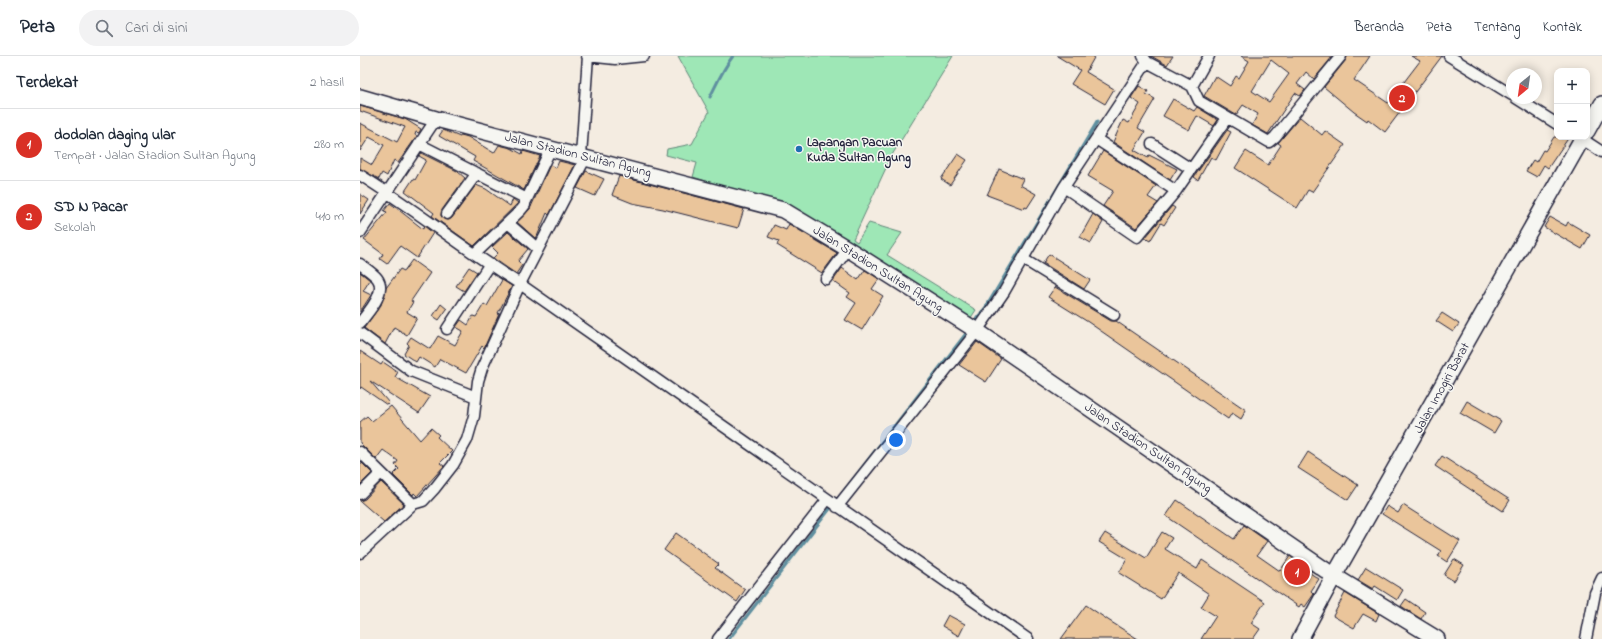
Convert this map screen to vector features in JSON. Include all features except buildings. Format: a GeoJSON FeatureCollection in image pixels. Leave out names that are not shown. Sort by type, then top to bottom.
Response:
{"type":"FeatureCollection","features":[{"type":"Feature","properties":{"kind":"main road","name":"Jalan Stadion Sultan Agung"},"geometry":{"type":"LineString","coordinates":[[360,97],[436,119],[774,206],[848,249],[973,328],[1334,576],[1437,639]]}},
{"type":"Feature","properties":{"kind":"main road","name":"Jalan Imogiri Barat"},"geometry":{"type":"LineString","coordinates":[[1590,124],[1602,104]]}},
{"type":"Feature","properties":{"kind":"main road","name":"Jalan Imogiri Barat"},"geometry":{"type":"LineString","coordinates":[[1300,639],[1334,576],[1581,140]]}},
{"type":"Feature","properties":{"kind":"street"},"geometry":{"type":"LineString","coordinates":[[360,553],[413,504],[422,501],[453,465],[467,440],[474,416],[482,368],[520,284],[583,157],[588,56],[615,59],[644,56]]}},
{"type":"Feature","properties":{"kind":"street"},"geometry":{"type":"LineString","coordinates":[[1192,86],[1209,56]]}},
{"type":"Feature","properties":{"kind":"street"},"geometry":{"type":"LineString","coordinates":[[718,639],[832,504],[973,328],[1023,259],[1048,212],[1096,139],[1145,59],[1192,86],[1199,101],[1269,142],[1275,138],[1341,56]]}},
{"type":"Feature","properties":{"kind":"street"},"geometry":{"type":"LineString","coordinates":[[1449,56],[1506,91]]}},
{"type":"Feature","properties":{"kind":"street"},"geometry":{"type":"LineString","coordinates":[[1525,104],[1554,122]]}},
{"type":"Feature","properties":{"kind":"street"},"geometry":{"type":"LineString","coordinates":[[1064,187],[1137,237],[1176,191],[1227,118]]}},
{"type":"Feature","properties":{"kind":"street"},"geometry":{"type":"LineString","coordinates":[[360,233],[436,119]]}},
{"type":"Feature","properties":{"kind":"street"},"geometry":{"type":"LineString","coordinates":[[1096,139],[1176,191]]}},
{"type":"Feature","properties":{"kind":"street"},"geometry":{"type":"LineString","coordinates":[[1588,140],[1602,152]]}},
{"type":"Feature","properties":{"kind":"street"},"geometry":{"type":"LineString","coordinates":[[420,144],[516,192],[526,198],[526,201]]}},
{"type":"Feature","properties":{"kind":"street"},"geometry":{"type":"LineString","coordinates":[[1152,144],[1191,168]]}},
{"type":"Feature","properties":{"kind":"street"},"geometry":{"type":"LineString","coordinates":[[475,254],[521,210],[551,148]]}},
{"type":"Feature","properties":{"kind":"street"},"geometry":{"type":"LineString","coordinates":[[447,214],[477,172]]}},
{"type":"Feature","properties":{"kind":"street"},"geometry":{"type":"LineString","coordinates":[[360,175],[388,192],[489,265],[520,284],[832,504],[1028,639]]}},
{"type":"Feature","properties":{"kind":"street"},"geometry":{"type":"LineString","coordinates":[[508,223],[538,249]]}},
{"type":"Feature","properties":{"kind":"street"},"geometry":{"type":"LineString","coordinates":[[826,279],[848,249]]}},
{"type":"Feature","properties":{"kind":"street"},"geometry":{"type":"LineString","coordinates":[[1023,259],[1114,315]]}},
{"type":"Feature","properties":{"kind":"street"},"geometry":{"type":"LineString","coordinates":[[360,264],[378,279],[381,286],[378,297],[360,323]]}},
{"type":"Feature","properties":{"kind":"street"},"geometry":{"type":"LineString","coordinates":[[447,330],[489,265]]}},
{"type":"Feature","properties":{"kind":"street"},"geometry":{"type":"LineString","coordinates":[[360,333],[410,371],[476,397]]}},
{"type":"Feature","properties":{"kind":"street"},"geometry":{"type":"LineString","coordinates":[[360,452],[413,504]]}},
{"type":"Feature","properties":{"kind":"street"},"geometry":{"type":"LineString","coordinates":[[360,494],[381,473]]}},
{"type":"Feature","properties":{"kind":"street"},"geometry":{"type":"LineString","coordinates":[[1586,639],[1595,593],[1602,578]]}},
{"type":"Feature","properties":{"kind":"green space","name":"Lapangan Pacuan Kuda Sultan Agung"},"geometry":{"type":"Polygon","coordinates":[[[678,56],[953,56],[892,155],[853,239],[857,242],[869,223],[902,233],[887,255],[976,310],[970,319],[787,206],[693,177],[697,163],[666,155],[667,149],[692,144],[709,112],[678,56]]]}},
{"type":"Feature","properties":{"kind":"waterway"},"geometry":{"type":"LineString","coordinates":[[710,97],[723,71],[733,56]]}},
{"type":"Feature","properties":{"kind":"waterway"},"geometry":{"type":"LineString","coordinates":[[973,323],[986,307],[1097,122]]}},
{"type":"Feature","properties":{"kind":"waterway"},"geometry":{"type":"LineString","coordinates":[[729,639],[968,331]]}},
{"type":"Feature","properties":{"kind":"place","name":"SD N Pacar"},"geometry":{"type":"Point","coordinates":[1402,98]}},
{"type":"Feature","properties":{"kind":"place","name":"Lapangan Pacuan Kuda Sultan Agung"},"geometry":{"type":"Point","coordinates":[799,149]}},
{"type":"Feature","properties":{"kind":"place","name":"dodolan daging ular"},"geometry":{"type":"Point","coordinates":[1297,572]}}]}
